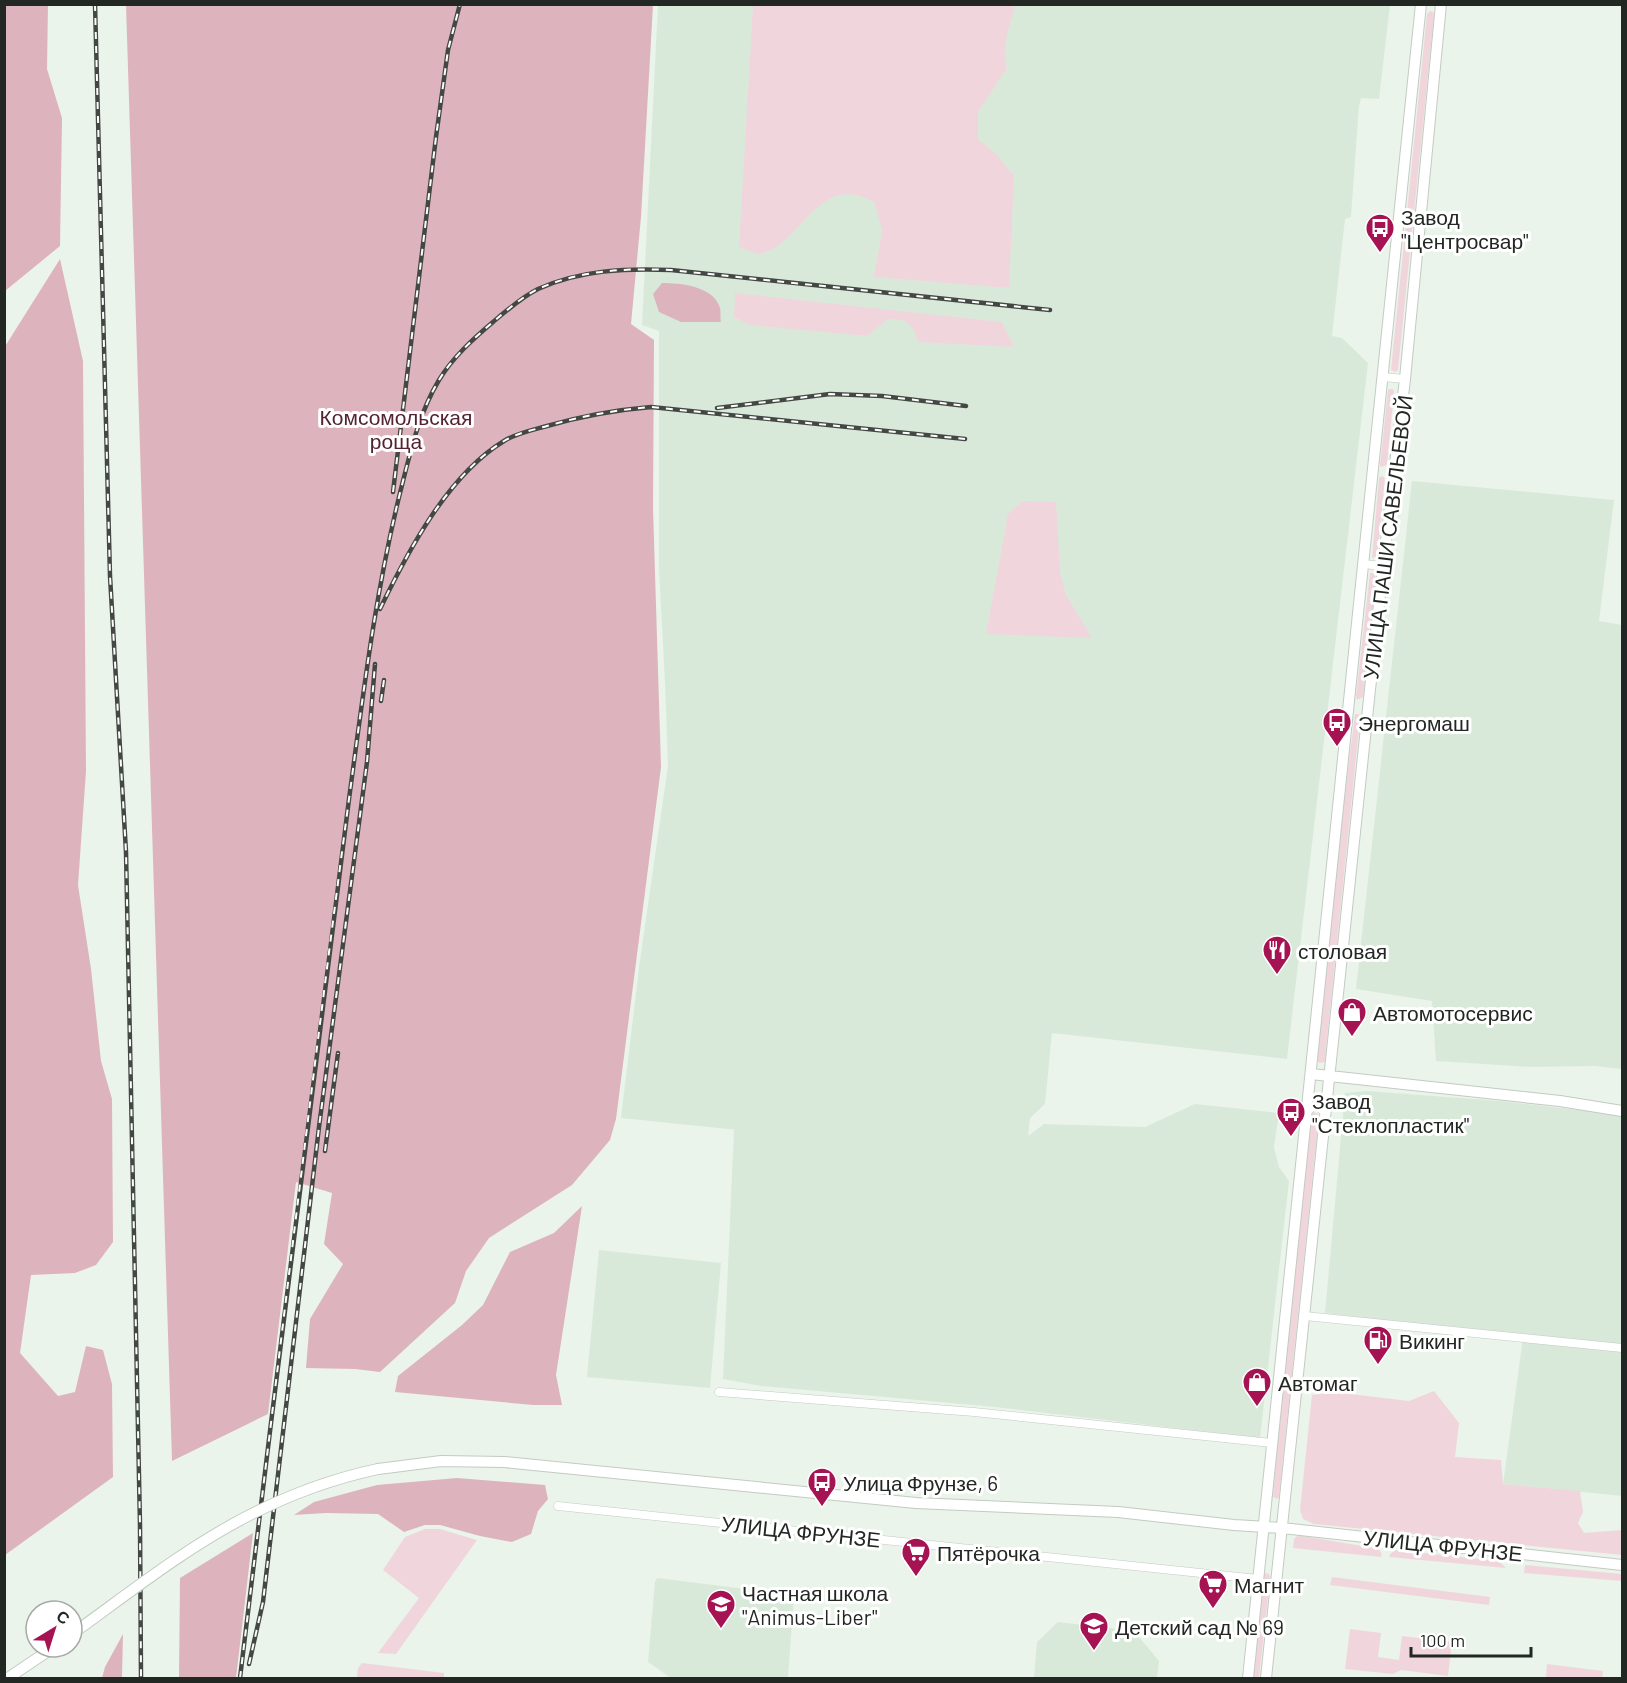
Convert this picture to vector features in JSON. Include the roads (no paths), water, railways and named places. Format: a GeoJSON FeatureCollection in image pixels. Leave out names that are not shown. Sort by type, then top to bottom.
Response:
{"type":"FeatureCollection","features":[{"type":"Feature","properties":{"kind":"street","name":"УЛИЦА ПАШИ САВЕЛЬЕВОЙ"},"geometry":{"type":"LineString","coordinates":[[1248,1678],[1421,4]]}},
{"type":"Feature","properties":{"kind":"street","name":"УЛИЦА ПАШИ САВЕЛЬЕВОЙ"},"geometry":{"type":"LineString","coordinates":[[1266,1678],[1383,566],[1406,379],[1441,4]]}},
{"type":"Feature","properties":{"kind":"street"},"geometry":{"type":"LineString","coordinates":[[1383,377],[1406,379]]}},
{"type":"Feature","properties":{"kind":"street"},"geometry":{"type":"LineString","coordinates":[[1364,564],[1383,566]]}},
{"type":"Feature","properties":{"kind":"street"},"geometry":{"type":"LineString","coordinates":[[1311,1074],[1560,1101],[1623,1111]]}},
{"type":"Feature","properties":{"kind":"street"},"geometry":{"type":"LineString","coordinates":[[1307,1112],[1312,1107],[1318,1106],[1326,1114]]}},
{"type":"Feature","properties":{"kind":"street"},"geometry":{"type":"LineString","coordinates":[[1305,1316],[1623,1348]]}},
{"type":"Feature","properties":{"kind":"street"},"geometry":{"type":"LineString","coordinates":[[719,1392],[974,1412],[1272,1443]]}},
{"type":"Feature","properties":{"kind":"street","name":"УЛИЦА ФРУНЗЕ"},"geometry":{"type":"LineString","coordinates":[[84,1625],[172,1563],[243,1518],[311,1489],[378,1470],[441,1461],[504,1462],[916,1503],[1118,1512],[1623,1565]]}},
{"type":"Feature","properties":{"kind":"street","name":"УЛИЦА ФРУНЗЕ"},"geometry":{"type":"LineString","coordinates":[[558,1506],[1258,1579]]}},
{"type":"Feature","properties":{"kind":"street"},"geometry":{"type":"LineString","coordinates":[[8,1678],[36,1659]]}},
{"type":"Feature","properties":{"kind":"railway"},"geometry":{"type":"LineString","coordinates":[[95,4],[110,576],[126,852],[141,1678]]}},
{"type":"Feature","properties":{"kind":"railway"},"geometry":{"type":"LineString","coordinates":[[393,492],[436,137],[448,50],[460,4]]}},
{"type":"Feature","properties":{"kind":"railway"},"geometry":{"type":"LineString","coordinates":[[240,1678],[321,1019],[370,645],[383,569],[407,464],[425,407],[439,380],[471,342],[526,296],[538,289],[570,278],[603,272],[637,269],[671,270],[1050,310]]}},
{"type":"Feature","properties":{"kind":"railway"},"geometry":{"type":"LineString","coordinates":[[717,408],[830,394],[882,396],[966,406]]}},
{"type":"Feature","properties":{"kind":"railway"},"geometry":{"type":"LineString","coordinates":[[380,609],[403,563],[431,516],[465,473],[504,441],[525,432],[586,416],[651,407],[965,439]]}},
{"type":"Feature","properties":{"kind":"railway"},"geometry":{"type":"LineString","coordinates":[[249,1664],[263,1602],[319,1127],[367,762],[375,664]]}},
{"type":"Feature","properties":{"kind":"railway"},"geometry":{"type":"LineString","coordinates":[[381,701],[384,680]]}},
{"type":"Feature","properties":{"kind":"railway"},"geometry":{"type":"LineString","coordinates":[[325,1151],[338,1053]]}},
{"type":"Feature","properties":{"kind":"place","name":"Завод \"Центросвар\""},"geometry":{"type":"Point","coordinates":[1380,254]}},
{"type":"Feature","properties":{"kind":"place","name":"Энергомаш"},"geometry":{"type":"Point","coordinates":[1337,748]}},
{"type":"Feature","properties":{"kind":"place","name":"столовая"},"geometry":{"type":"Point","coordinates":[1277,976]}},
{"type":"Feature","properties":{"kind":"place","name":"Автомотосервис"},"geometry":{"type":"Point","coordinates":[1352,1038]}},
{"type":"Feature","properties":{"kind":"place","name":"Завод \"Стеклопластик\""},"geometry":{"type":"Point","coordinates":[1291,1138]}},
{"type":"Feature","properties":{"kind":"place","name":"Викинг"},"geometry":{"type":"Point","coordinates":[1378,1366]}},
{"type":"Feature","properties":{"kind":"place","name":"Автомаг"},"geometry":{"type":"Point","coordinates":[1257,1408]}},
{"type":"Feature","properties":{"kind":"place","name":"Улица Фрунзе, 6"},"geometry":{"type":"Point","coordinates":[822,1508]}},
{"type":"Feature","properties":{"kind":"place","name":"Пятёрочка"},"geometry":{"type":"Point","coordinates":[916,1578]}},
{"type":"Feature","properties":{"kind":"place","name":"Магнит"},"geometry":{"type":"Point","coordinates":[1213,1610]}},
{"type":"Feature","properties":{"kind":"place","name":"Частная школа \"Animus-Liber\""},"geometry":{"type":"Point","coordinates":[721,1630]}},
{"type":"Feature","properties":{"kind":"place","name":"Детский сад № 69"},"geometry":{"type":"Point","coordinates":[1094,1652]}},
{"type":"Feature","properties":{"kind":"park label","name":"Комсомольская роща"},"geometry":{"type":"Point","coordinates":[396,428]}}]}
